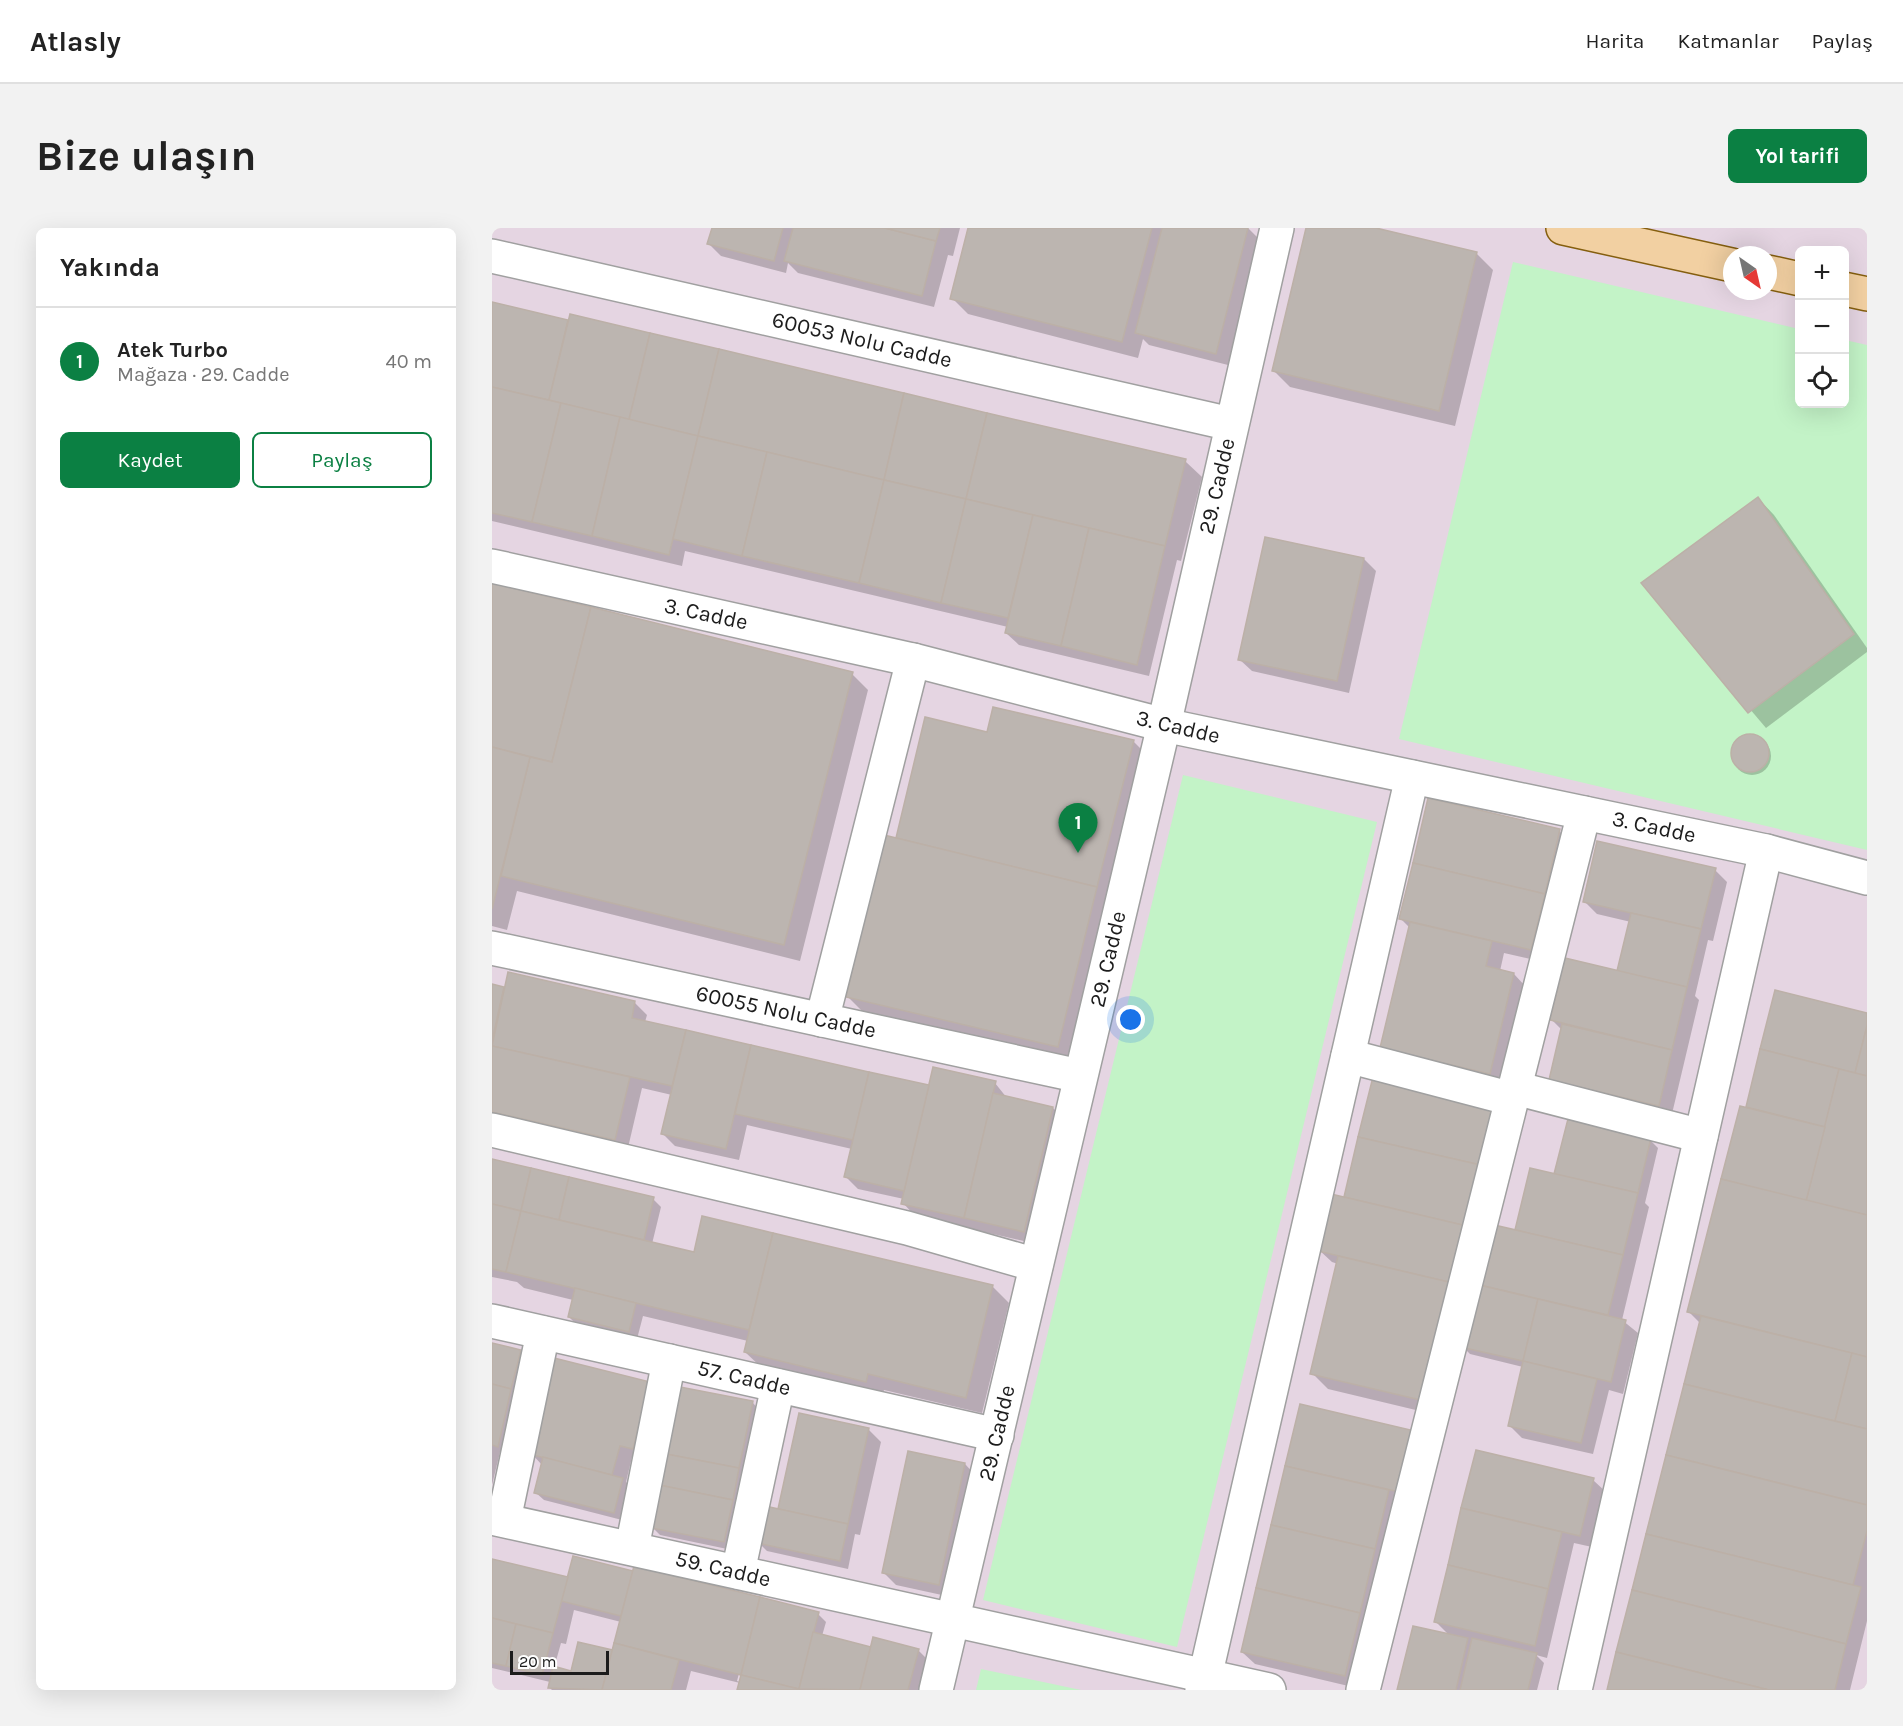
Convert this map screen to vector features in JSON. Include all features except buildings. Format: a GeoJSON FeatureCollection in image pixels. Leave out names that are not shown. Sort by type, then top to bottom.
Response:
{"type":"FeatureCollection","features":[{"type":"Feature","properties":{"kind":"main road"},"geometry":{"type":"LineString","coordinates":[[1563,228],[1723,263]]}},
{"type":"Feature","properties":{"kind":"main road"},"geometry":{"type":"LineString","coordinates":[[1777,274],[1795,278]]}},
{"type":"Feature","properties":{"kind":"main road"},"geometry":{"type":"LineString","coordinates":[[1849,290],[1867,294]]}},
{"type":"Feature","properties":{"kind":"street","name":"29. Cadde"},"geometry":{"type":"LineString","coordinates":[[936,1690],[1164,724],[1277,228]]}},
{"type":"Feature","properties":{"kind":"street","name":"60053 Nolu Cadde"},"geometry":{"type":"LineString","coordinates":[[492,256],[1231,424]]}},
{"type":"Feature","properties":{"kind":"street","name":"3. Cadde"},"geometry":{"type":"LineString","coordinates":[[492,566],[913,660],[1164,724],[1766,851],[1867,878]]}},
{"type":"Feature","properties":{"kind":"street"},"geometry":{"type":"LineString","coordinates":[[822,1020],[913,660]]}},
{"type":"Feature","properties":{"kind":"street"},"geometry":{"type":"LineString","coordinates":[[1203,1683],[1412,777]]}},
{"type":"Feature","properties":{"kind":"street"},"geometry":{"type":"LineString","coordinates":[[1363,1690],[1584,813]]}},
{"type":"Feature","properties":{"kind":"street"},"geometry":{"type":"LineString","coordinates":[[1575,1690],[1766,851]]}},
{"type":"Feature","properties":{"kind":"street","name":"60055 Nolu Cadde"},"geometry":{"type":"LineString","coordinates":[[492,948],[1080,1076]]}},
{"type":"Feature","properties":{"kind":"street"},"geometry":{"type":"LineString","coordinates":[[1348,1056],[1701,1136]]}},
{"type":"Feature","properties":{"kind":"street"},"geometry":{"type":"LineString","coordinates":[[492,1130],[907,1228],[1036,1265]]}},
{"type":"Feature","properties":{"kind":"street","name":"57. Cadde"},"geometry":{"type":"LineString","coordinates":[[492,1321],[997,1435]]}},
{"type":"Feature","properties":{"kind":"street"},"geometry":{"type":"LineString","coordinates":[[498,1519],[543,1333]]}},
{"type":"Feature","properties":{"kind":"street"},"geometry":{"type":"LineString","coordinates":[[632,1548],[669,1361]]}},
{"type":"Feature","properties":{"kind":"street"},"geometry":{"type":"LineString","coordinates":[[738,1572],[778,1386]]}},
{"type":"Feature","properties":{"kind":"street","name":"59. Cadde"},"geometry":{"type":"LineString","coordinates":[[498,1519],[954,1620],[1203,1683],[1269,1690]]}},
{"type":"Feature","properties":{"kind":"shaded area"},"geometry":{"type":"Polygon","coordinates":[[[492,228],[1867,228],[1867,1690],[492,1690],[492,228]]]}},
{"type":"Feature","properties":{"kind":"green space"},"geometry":{"type":"Polygon","coordinates":[[[1513,262],[1795,328],[1795,408],[1849,408],[1849,341],[1867,345],[1867,850],[1399,739],[1513,262]]]}},
{"type":"Feature","properties":{"kind":"green space"},"geometry":{"type":"Polygon","coordinates":[[[1183,775],[1377,822],[1177,1647],[983,1600],[1183,775]]]}},
{"type":"Feature","properties":{"kind":"green space"},"geometry":{"type":"Polygon","coordinates":[[[981,1669],[1081,1690],[976,1690],[981,1669]]]}},
{"type":"Feature","properties":{"kind":"place","name":"Atek Turbo"},"geometry":{"type":"Point","coordinates":[1078,853]}}]}
